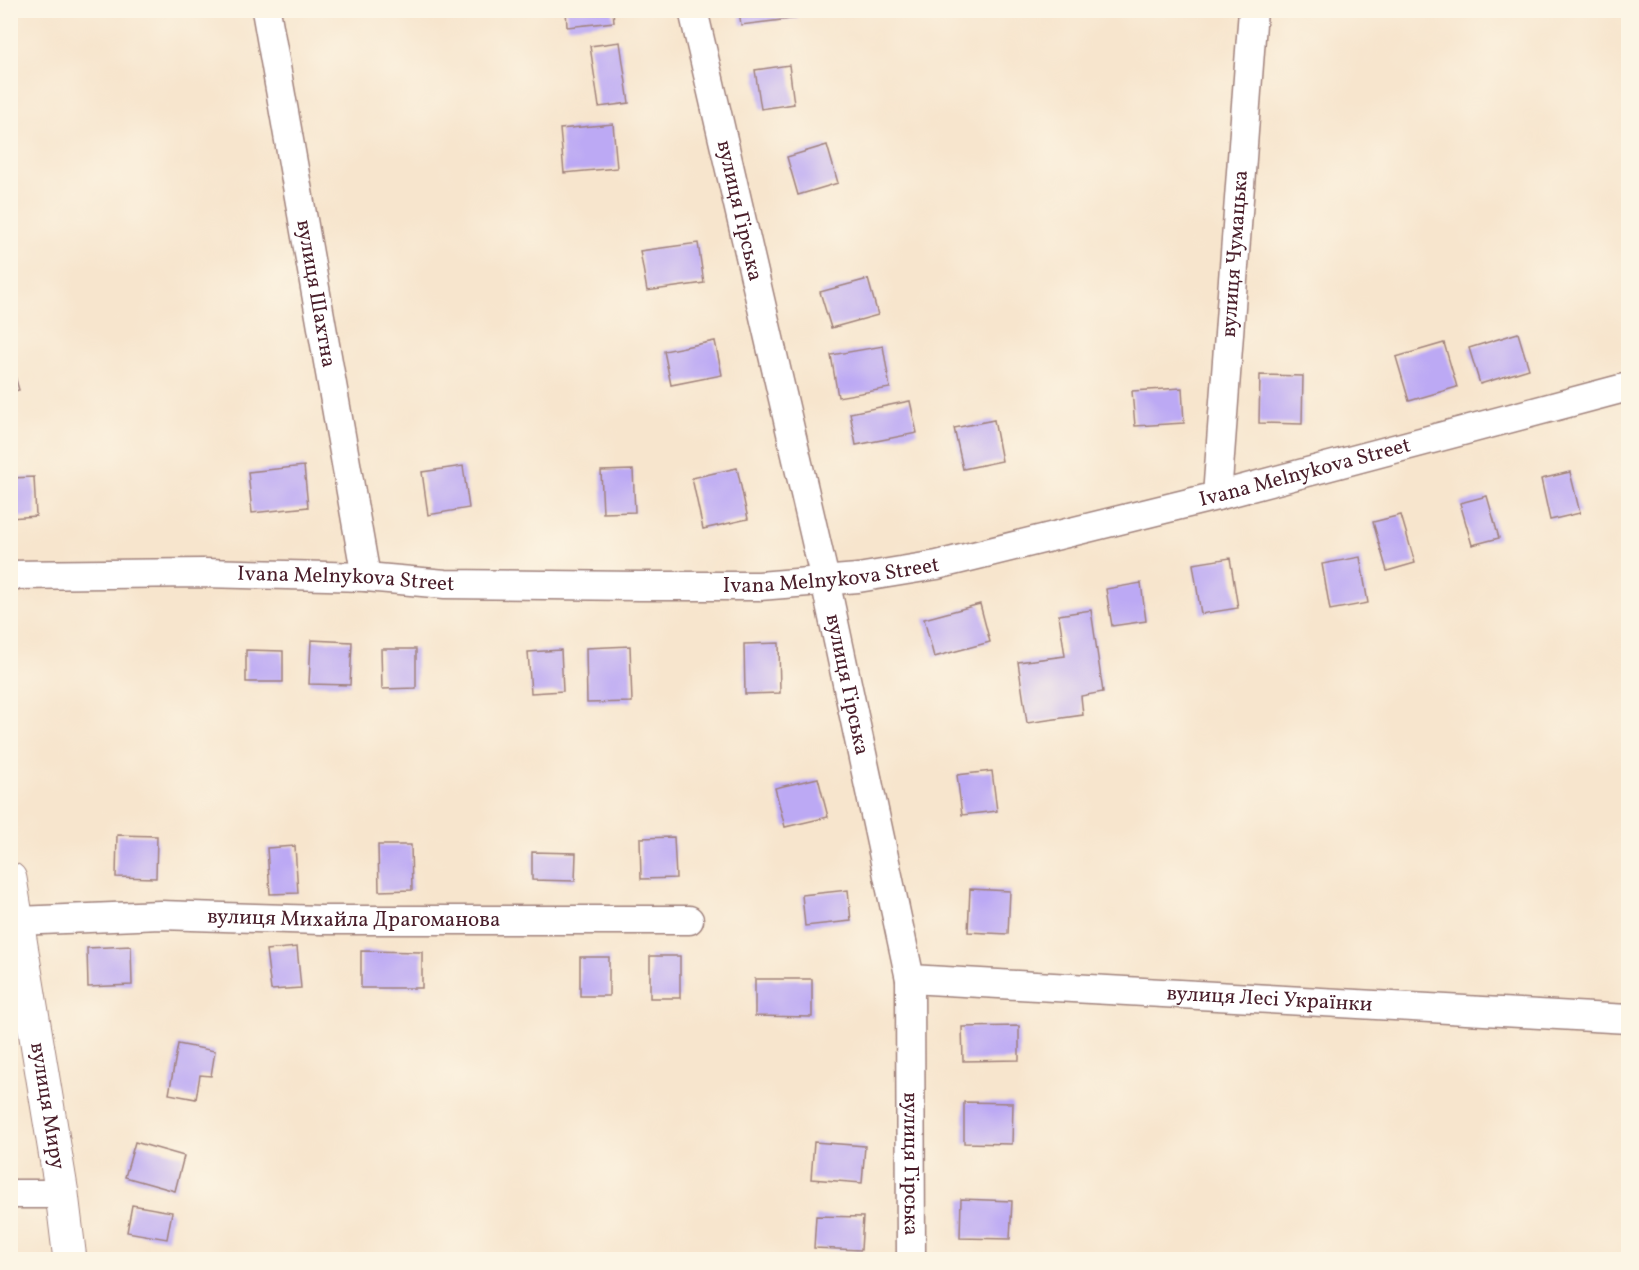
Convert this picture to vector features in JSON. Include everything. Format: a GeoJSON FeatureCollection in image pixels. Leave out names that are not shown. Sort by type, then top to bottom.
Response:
{"type":"FeatureCollection","features":[{"type":"Feature","properties":{"kind":"street","name":"вулиця Шахтна"},"geometry":{"type":"LineString","coordinates":[[267,10],[366,577]]}},
{"type":"Feature","properties":{"kind":"street","name":"вулиця Гірська"},"geometry":{"type":"LineString","coordinates":[[693,10],[825,580],[910,978],[910,1260]]}},
{"type":"Feature","properties":{"kind":"street","name":"вулиця Чумацька"},"geometry":{"type":"LineString","coordinates":[[1217,496],[1253,10]]}},
{"type":"Feature","properties":{"kind":"street","name":"Ivana Melnykova Street"},"geometry":{"type":"LineString","coordinates":[[10,575],[204,573],[366,577],[445,584],[639,586],[759,586],[858,578],[936,565],[1217,496],[1629,387]]}},
{"type":"Feature","properties":{"kind":"street","name":"вулиця Миру"},"geometry":{"type":"LineString","coordinates":[[11,885],[62,1194],[70,1260]]}},
{"type":"Feature","properties":{"kind":"street","name":"вулиця Михайла Драгоманова"},"geometry":{"type":"LineString","coordinates":[[18,921],[160,915],[321,920],[689,920]]}},
{"type":"Feature","properties":{"kind":"street","name":"вулиця Лесі Українки"},"geometry":{"type":"LineString","coordinates":[[910,978],[1629,1018]]}},
{"type":"Feature","properties":{"kind":"street"},"geometry":{"type":"LineString","coordinates":[[10,1194],[62,1194]]}},
{"type":"Feature","properties":{"kind":"building"},"geometry":{"type":"Polygon","coordinates":[[[566,10],[613,10],[614,22],[567,27],[566,10]]]}},
{"type":"Feature","properties":{"kind":"building"},"geometry":{"type":"Polygon","coordinates":[[[739,10],[797,10],[798,18],[741,25],[739,10]]]}},
{"type":"Feature","properties":{"kind":"building"},"geometry":{"type":"Polygon","coordinates":[[[620,42],[629,103],[599,107],[590,46],[620,42]]]}},
{"type":"Feature","properties":{"kind":"building"},"geometry":{"type":"Polygon","coordinates":[[[789,65],[794,104],[761,109],[755,70],[789,65]]]}},
{"type":"Feature","properties":{"kind":"building"},"geometry":{"type":"Polygon","coordinates":[[[613,124],[617,168],[564,173],[560,129],[613,124]]]}},
{"type":"Feature","properties":{"kind":"building"},"geometry":{"type":"Polygon","coordinates":[[[827,145],[838,183],[798,195],[787,157],[827,145]]]}},
{"type":"Feature","properties":{"kind":"building"},"geometry":{"type":"Polygon","coordinates":[[[698,243],[704,283],[647,291],[640,251],[698,243]]]}},
{"type":"Feature","properties":{"kind":"building"},"geometry":{"type":"Polygon","coordinates":[[[868,279],[878,315],[831,328],[820,292],[868,279]]]}},
{"type":"Feature","properties":{"kind":"building"},"geometry":{"type":"Polygon","coordinates":[[[1518,333],[1529,369],[1480,384],[1469,348],[1518,333]]]}},
{"type":"Feature","properties":{"kind":"building"},"geometry":{"type":"Polygon","coordinates":[[[715,341],[722,375],[671,385],[664,351],[715,341]]]}},
{"type":"Feature","properties":{"kind":"building"},"geometry":{"type":"Polygon","coordinates":[[[1444,343],[1457,387],[1409,401],[1396,357],[1444,343]]]}},
{"type":"Feature","properties":{"kind":"building"},"geometry":{"type":"Polygon","coordinates":[[[883,346],[890,388],[838,397],[831,355],[883,346]]]}},
{"type":"Feature","properties":{"kind":"building"},"geometry":{"type":"Polygon","coordinates":[[[10,359],[19,390],[10,392],[10,359]]]}},
{"type":"Feature","properties":{"kind":"building"},"geometry":{"type":"Polygon","coordinates":[[[1260,375],[1303,376],[1302,424],[1259,423],[1260,375]]]}},
{"type":"Feature","properties":{"kind":"building"},"geometry":{"type":"Polygon","coordinates":[[[1182,388],[1184,423],[1135,426],[1132,391],[1182,388]]]}},
{"type":"Feature","properties":{"kind":"building"},"geometry":{"type":"Polygon","coordinates":[[[910,401],[917,433],[856,445],[850,413],[910,401]]]}},
{"type":"Feature","properties":{"kind":"building"},"geometry":{"type":"Polygon","coordinates":[[[994,420],[1002,461],[963,469],[954,428],[994,420]]]}},
{"type":"Feature","properties":{"kind":"building"},"geometry":{"type":"Polygon","coordinates":[[[304,466],[308,507],[252,513],[248,472],[304,466]]]}},
{"type":"Feature","properties":{"kind":"building"},"geometry":{"type":"Polygon","coordinates":[[[463,466],[469,508],[428,515],[422,472],[463,466]]]}},
{"type":"Feature","properties":{"kind":"building"},"geometry":{"type":"Polygon","coordinates":[[[737,468],[748,519],[703,529],[692,478],[737,468]]]}},
{"type":"Feature","properties":{"kind":"building"},"geometry":{"type":"Polygon","coordinates":[[[633,470],[635,512],[603,513],[601,471],[633,470]]]}},
{"type":"Feature","properties":{"kind":"building"},"geometry":{"type":"Polygon","coordinates":[[[1570,472],[1580,513],[1550,520],[1541,479],[1570,472]]]}},
{"type":"Feature","properties":{"kind":"building"},"geometry":{"type":"Polygon","coordinates":[[[34,477],[36,516],[10,518],[10,478],[34,477]]]}},
{"type":"Feature","properties":{"kind":"building"},"geometry":{"type":"Polygon","coordinates":[[[1487,496],[1499,538],[1472,545],[1460,503],[1487,496]]]}},
{"type":"Feature","properties":{"kind":"building"},"geometry":{"type":"Polygon","coordinates":[[[1401,515],[1415,563],[1387,571],[1373,522],[1401,515]]]}},
{"type":"Feature","properties":{"kind":"building"},"geometry":{"type":"Polygon","coordinates":[[[1360,557],[1368,603],[1330,610],[1322,564],[1360,557]]]}},
{"type":"Feature","properties":{"kind":"building"},"geometry":{"type":"Polygon","coordinates":[[[1230,558],[1238,608],[1201,614],[1193,564],[1230,558]]]}},
{"type":"Feature","properties":{"kind":"building"},"geometry":{"type":"Polygon","coordinates":[[[1141,583],[1146,621],[1112,626],[1106,589],[1141,583]]]}},
{"type":"Feature","properties":{"kind":"building"},"geometry":{"type":"Polygon","coordinates":[[[980,604],[990,642],[934,657],[924,619],[980,604]]]}},
{"type":"Feature","properties":{"kind":"building"},"geometry":{"type":"Polygon","coordinates":[[[1091,610],[1103,692],[1081,696],[1083,715],[1027,723],[1018,662],[1065,656],[1059,615],[1091,610]]]}},
{"type":"Feature","properties":{"kind":"building"},"geometry":{"type":"Polygon","coordinates":[[[311,640],[352,642],[350,685],[309,684],[311,640]]]}},
{"type":"Feature","properties":{"kind":"building"},"geometry":{"type":"Polygon","coordinates":[[[779,643],[780,693],[745,694],[744,644],[779,643]]]}},
{"type":"Feature","properties":{"kind":"building"},"geometry":{"type":"Polygon","coordinates":[[[630,646],[632,702],[587,703],[586,648],[630,646]]]}},
{"type":"Feature","properties":{"kind":"building"},"geometry":{"type":"Polygon","coordinates":[[[381,649],[416,649],[416,688],[382,689],[381,649]]]}},
{"type":"Feature","properties":{"kind":"building"},"geometry":{"type":"Polygon","coordinates":[[[246,650],[283,651],[283,682],[246,682],[246,650]]]}},
{"type":"Feature","properties":{"kind":"building"},"geometry":{"type":"Polygon","coordinates":[[[561,650],[563,691],[531,693],[528,652],[561,650]]]}},
{"type":"Feature","properties":{"kind":"building"},"geometry":{"type":"Polygon","coordinates":[[[992,771],[997,811],[962,815],[957,775],[992,771]]]}},
{"type":"Feature","properties":{"kind":"building"},"geometry":{"type":"Polygon","coordinates":[[[818,778],[828,817],[785,827],[775,788],[818,778]]]}},
{"type":"Feature","properties":{"kind":"building"},"geometry":{"type":"Polygon","coordinates":[[[117,835],[157,836],[156,878],[116,877],[117,835]]]}},
{"type":"Feature","properties":{"kind":"building"},"geometry":{"type":"Polygon","coordinates":[[[674,837],[676,878],[641,879],[640,838],[674,837]]]}},
{"type":"Feature","properties":{"kind":"building"},"geometry":{"type":"Polygon","coordinates":[[[378,845],[411,845],[412,890],[379,891],[378,845]]]}},
{"type":"Feature","properties":{"kind":"building"},"geometry":{"type":"Polygon","coordinates":[[[295,846],[298,893],[270,894],[267,848],[295,846]]]}},
{"type":"Feature","properties":{"kind":"building"},"geometry":{"type":"Polygon","coordinates":[[[532,852],[576,853],[575,881],[532,880],[532,852]]]}},
{"type":"Feature","properties":{"kind":"building"},"geometry":{"type":"Polygon","coordinates":[[[970,889],[1010,891],[1008,934],[968,932],[970,889]]]}},
{"type":"Feature","properties":{"kind":"building"},"geometry":{"type":"Polygon","coordinates":[[[848,890],[851,921],[805,926],[802,895],[848,890]]]}},
{"type":"Feature","properties":{"kind":"building"},"geometry":{"type":"Polygon","coordinates":[[[131,946],[132,985],[88,987],[87,948],[131,946]]]}},
{"type":"Feature","properties":{"kind":"building"},"geometry":{"type":"Polygon","coordinates":[[[297,947],[301,988],[271,990],[266,950],[297,947]]]}},
{"type":"Feature","properties":{"kind":"building"},"geometry":{"type":"Polygon","coordinates":[[[361,951],[422,952],[422,988],[361,988],[361,951]]]}},
{"type":"Feature","properties":{"kind":"building"},"geometry":{"type":"Polygon","coordinates":[[[650,956],[680,956],[680,998],[650,998],[650,956]]]}},
{"type":"Feature","properties":{"kind":"building"},"geometry":{"type":"Polygon","coordinates":[[[580,957],[609,957],[609,996],[580,996],[580,957]]]}},
{"type":"Feature","properties":{"kind":"building"},"geometry":{"type":"Polygon","coordinates":[[[755,979],[812,979],[812,1017],[755,1016],[755,979]]]}},
{"type":"Feature","properties":{"kind":"building"},"geometry":{"type":"Polygon","coordinates":[[[1019,1026],[1019,1060],[963,1061],[962,1027],[1019,1026]]]}},
{"type":"Feature","properties":{"kind":"building"},"geometry":{"type":"Polygon","coordinates":[[[178,1044],[215,1051],[211,1076],[200,1075],[196,1099],[169,1094],[178,1044]]]}},
{"type":"Feature","properties":{"kind":"building"},"geometry":{"type":"Polygon","coordinates":[[[964,1102],[1013,1103],[1012,1144],[964,1143],[964,1102]]]}},
{"type":"Feature","properties":{"kind":"building"},"geometry":{"type":"Polygon","coordinates":[[[135,1142],[184,1156],[175,1191],[125,1177],[135,1142]]]}},
{"type":"Feature","properties":{"kind":"building"},"geometry":{"type":"Polygon","coordinates":[[[814,1142],[865,1146],[862,1183],[811,1179],[814,1142]]]}},
{"type":"Feature","properties":{"kind":"building"},"geometry":{"type":"Polygon","coordinates":[[[961,1199],[1012,1201],[1010,1239],[960,1238],[961,1199]]]}},
{"type":"Feature","properties":{"kind":"building"},"geometry":{"type":"Polygon","coordinates":[[[132,1205],[172,1212],[167,1239],[127,1232],[132,1205]]]}},
{"type":"Feature","properties":{"kind":"building"},"geometry":{"type":"Polygon","coordinates":[[[816,1216],[863,1217],[861,1250],[814,1248],[816,1216]]]}},
{"type":"Feature","properties":{"kind":"building"},"geometry":{"type":"Polygon","coordinates":[[[1431,1255],[1431,1260],[1408,1260],[1409,1256],[1431,1255]]]}}]}
